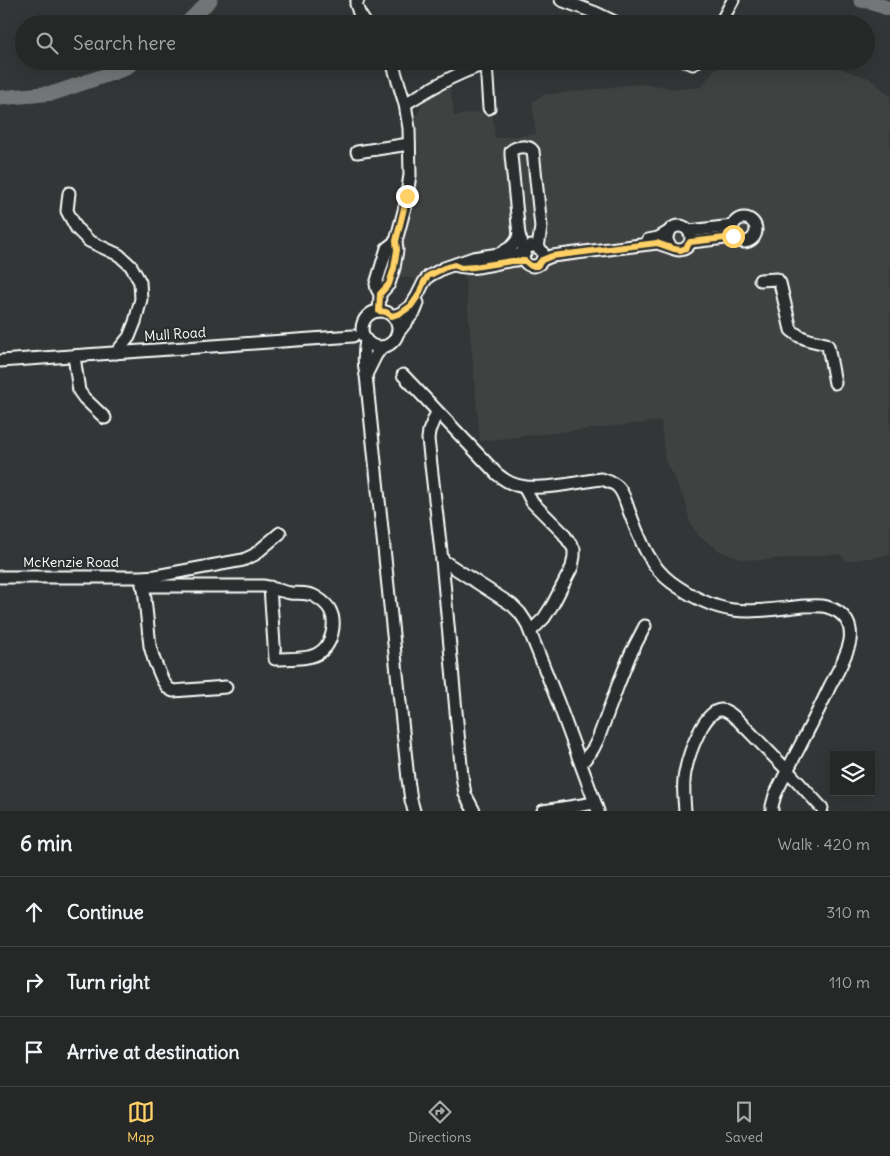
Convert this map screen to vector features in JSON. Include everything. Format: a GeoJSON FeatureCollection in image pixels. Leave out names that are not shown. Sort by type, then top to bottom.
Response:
{"type":"FeatureCollection","features":[{"type":"Feature","properties":{"kind":"street"},"geometry":{"type":"LineString","coordinates":[[561,0],[600,15]]}},
{"type":"Feature","properties":{"kind":"street"},"geometry":{"type":"LineString","coordinates":[[725,15],[733,0]]}},
{"type":"Feature","properties":{"kind":"street"},"geometry":{"type":"LineString","coordinates":[[356,1],[360,15]]}},
{"type":"Feature","properties":{"kind":"street"},"geometry":{"type":"LineString","coordinates":[[379,311],[380,294],[389,284],[397,250],[396,241],[405,207],[410,175],[409,128],[406,104],[395,70]]}},
{"type":"Feature","properties":{"kind":"street"},"geometry":{"type":"LineString","coordinates":[[406,104],[426,90],[469,70]]}},
{"type":"Feature","properties":{"kind":"street"},"geometry":{"type":"LineString","coordinates":[[486,70],[489,108]]}},
{"type":"Feature","properties":{"kind":"street"},"geometry":{"type":"LineString","coordinates":[[356,152],[409,144]]}},
{"type":"Feature","properties":{"kind":"street"},"geometry":{"type":"LineString","coordinates":[[528,147],[532,148],[533,151],[541,227],[539,264],[534,266],[528,265],[519,235],[511,153],[515,148],[528,147]]}},
{"type":"Feature","properties":{"kind":"street"},"geometry":{"type":"LineString","coordinates":[[69,193],[67,212],[77,229],[90,241],[119,255],[131,266],[140,282],[141,299],[135,322],[129,337],[116,353]]}},
{"type":"Feature","properties":{"kind":"street"},"geometry":{"type":"LineString","coordinates":[[541,253],[655,238],[678,226],[684,227],[690,236]]}},
{"type":"Feature","properties":{"kind":"street"},"geometry":{"type":"LineString","coordinates":[[670,231],[667,240],[672,248]]}},
{"type":"Feature","properties":{"kind":"street"},"geometry":{"type":"LineString","coordinates":[[690,236],[733,231]]}},
{"type":"Feature","properties":{"kind":"street"},"geometry":{"type":"LineString","coordinates":[[500,254],[514,246],[518,241],[519,235]]}},
{"type":"Feature","properties":{"kind":"street"},"geometry":{"type":"LineString","coordinates":[[454,265],[461,268],[512,261],[525,255],[531,247],[541,253],[552,256],[657,243],[682,250],[686,248],[690,236]]}},
{"type":"Feature","properties":{"kind":"street"},"geometry":{"type":"LineString","coordinates":[[392,316],[407,310],[418,296],[428,276],[444,268],[473,258],[500,254],[525,255]]}},
{"type":"Feature","properties":{"kind":"street"},"geometry":{"type":"LineString","coordinates":[[760,280],[777,279],[780,283],[791,330],[799,336],[828,346],[834,383]]}},
{"type":"Feature","properties":{"kind":"street"},"geometry":{"type":"LineString","coordinates":[[366,376],[382,347],[391,343],[415,311],[418,305],[418,296]]}},
{"type":"Feature","properties":{"kind":"street"},"geometry":{"type":"LineString","coordinates":[[382,347],[370,344],[363,335],[363,324],[369,315],[379,311],[386,312],[392,316],[397,324],[397,334]]}},
{"type":"Feature","properties":{"kind":"street","name":"Mull Road"},"geometry":{"type":"LineString","coordinates":[[0,362],[353,336]]}},
{"type":"Feature","properties":{"kind":"street"},"geometry":{"type":"LineString","coordinates":[[366,340],[364,369],[408,780],[414,811]]}},
{"type":"Feature","properties":{"kind":"street"},"geometry":{"type":"LineString","coordinates":[[74,356],[79,391],[105,418]]}},
{"type":"Feature","properties":{"kind":"street"},"geometry":{"type":"LineString","coordinates":[[403,375],[497,474],[505,480],[524,487],[601,479],[618,487],[644,548],[668,580],[682,590],[715,606],[732,610],[748,611],[821,606],[837,611],[846,618],[850,625],[849,645],[775,795],[772,811]]}},
{"type":"Feature","properties":{"kind":"street"},"geometry":{"type":"LineString","coordinates":[[438,412],[429,431],[428,439],[442,560],[462,776],[465,794],[474,811]]}},
{"type":"Feature","properties":{"kind":"street"},"geometry":{"type":"LineString","coordinates":[[524,487],[532,502],[564,533],[574,549],[572,567],[553,604],[544,618],[530,632]]}},
{"type":"Feature","properties":{"kind":"street"},"geometry":{"type":"LineString","coordinates":[[142,581],[156,576],[243,560],[254,555],[280,533]]}},
{"type":"Feature","properties":{"kind":"street"},"geometry":{"type":"LineString","coordinates":[[442,560],[512,605],[526,622],[558,702],[596,807],[543,811]]}},
{"type":"Feature","properties":{"kind":"street","name":"McKenzie Road"},"geometry":{"type":"LineString","coordinates":[[0,577],[142,581]]}},
{"type":"Feature","properties":{"kind":"street"},"geometry":{"type":"LineString","coordinates":[[142,581],[149,586],[264,586],[270,587],[290,593],[307,593],[324,602],[330,611],[333,626],[331,636],[322,651],[307,657],[276,659],[270,587]]}},
{"type":"Feature","properties":{"kind":"street"},"geometry":{"type":"LineString","coordinates":[[142,581],[150,646],[159,674],[168,688],[173,691],[226,687]]}},
{"type":"Feature","properties":{"kind":"street"},"geometry":{"type":"LineString","coordinates":[[581,764],[598,739],[630,655],[645,626]]}},
{"type":"Feature","properties":{"kind":"street"},"geometry":{"type":"LineString","coordinates":[[685,811],[683,793],[685,768],[694,742],[710,716],[716,711],[722,710],[730,712],[822,808]]}},
{"type":"Feature","properties":{"kind":"shaded area"},"geometry":{"type":"Polygon","coordinates":[[[714,70],[844,70],[869,78],[890,96],[890,555],[847,561],[839,554],[760,560],[741,559],[720,551],[699,536],[690,523],[685,500],[665,461],[661,421],[480,441],[465,277],[458,258],[441,261],[427,269],[417,280],[395,275],[419,162],[416,116],[424,101],[450,88],[454,116],[492,110],[495,138],[536,134],[532,102],[544,95],[638,84],[678,89],[701,87],[714,70]]]}},
{"type":"Feature","properties":{"kind":"waterway"},"geometry":{"type":"LineString","coordinates":[[195,15],[210,0]]}},
{"type":"Feature","properties":{"kind":"waterway"},"geometry":{"type":"LineString","coordinates":[[861,0],[890,9]]}},
{"type":"Feature","properties":{"kind":"waterway"},"geometry":{"type":"LineString","coordinates":[[0,98],[54,93],[121,70]]}},
{"type":"Feature","properties":{"kind":"route"},"geometry":{"type":"LineString","coordinates":[[407,196],[396,241],[397,250],[394,268],[389,284],[380,294],[379,311],[386,312],[392,316],[407,310],[411,306],[428,276],[454,265],[461,268],[474,267],[516,260],[525,261],[531,266],[537,266],[542,260],[552,256],[657,243],[681,250],[689,246],[690,242],[733,236]]}}]}
